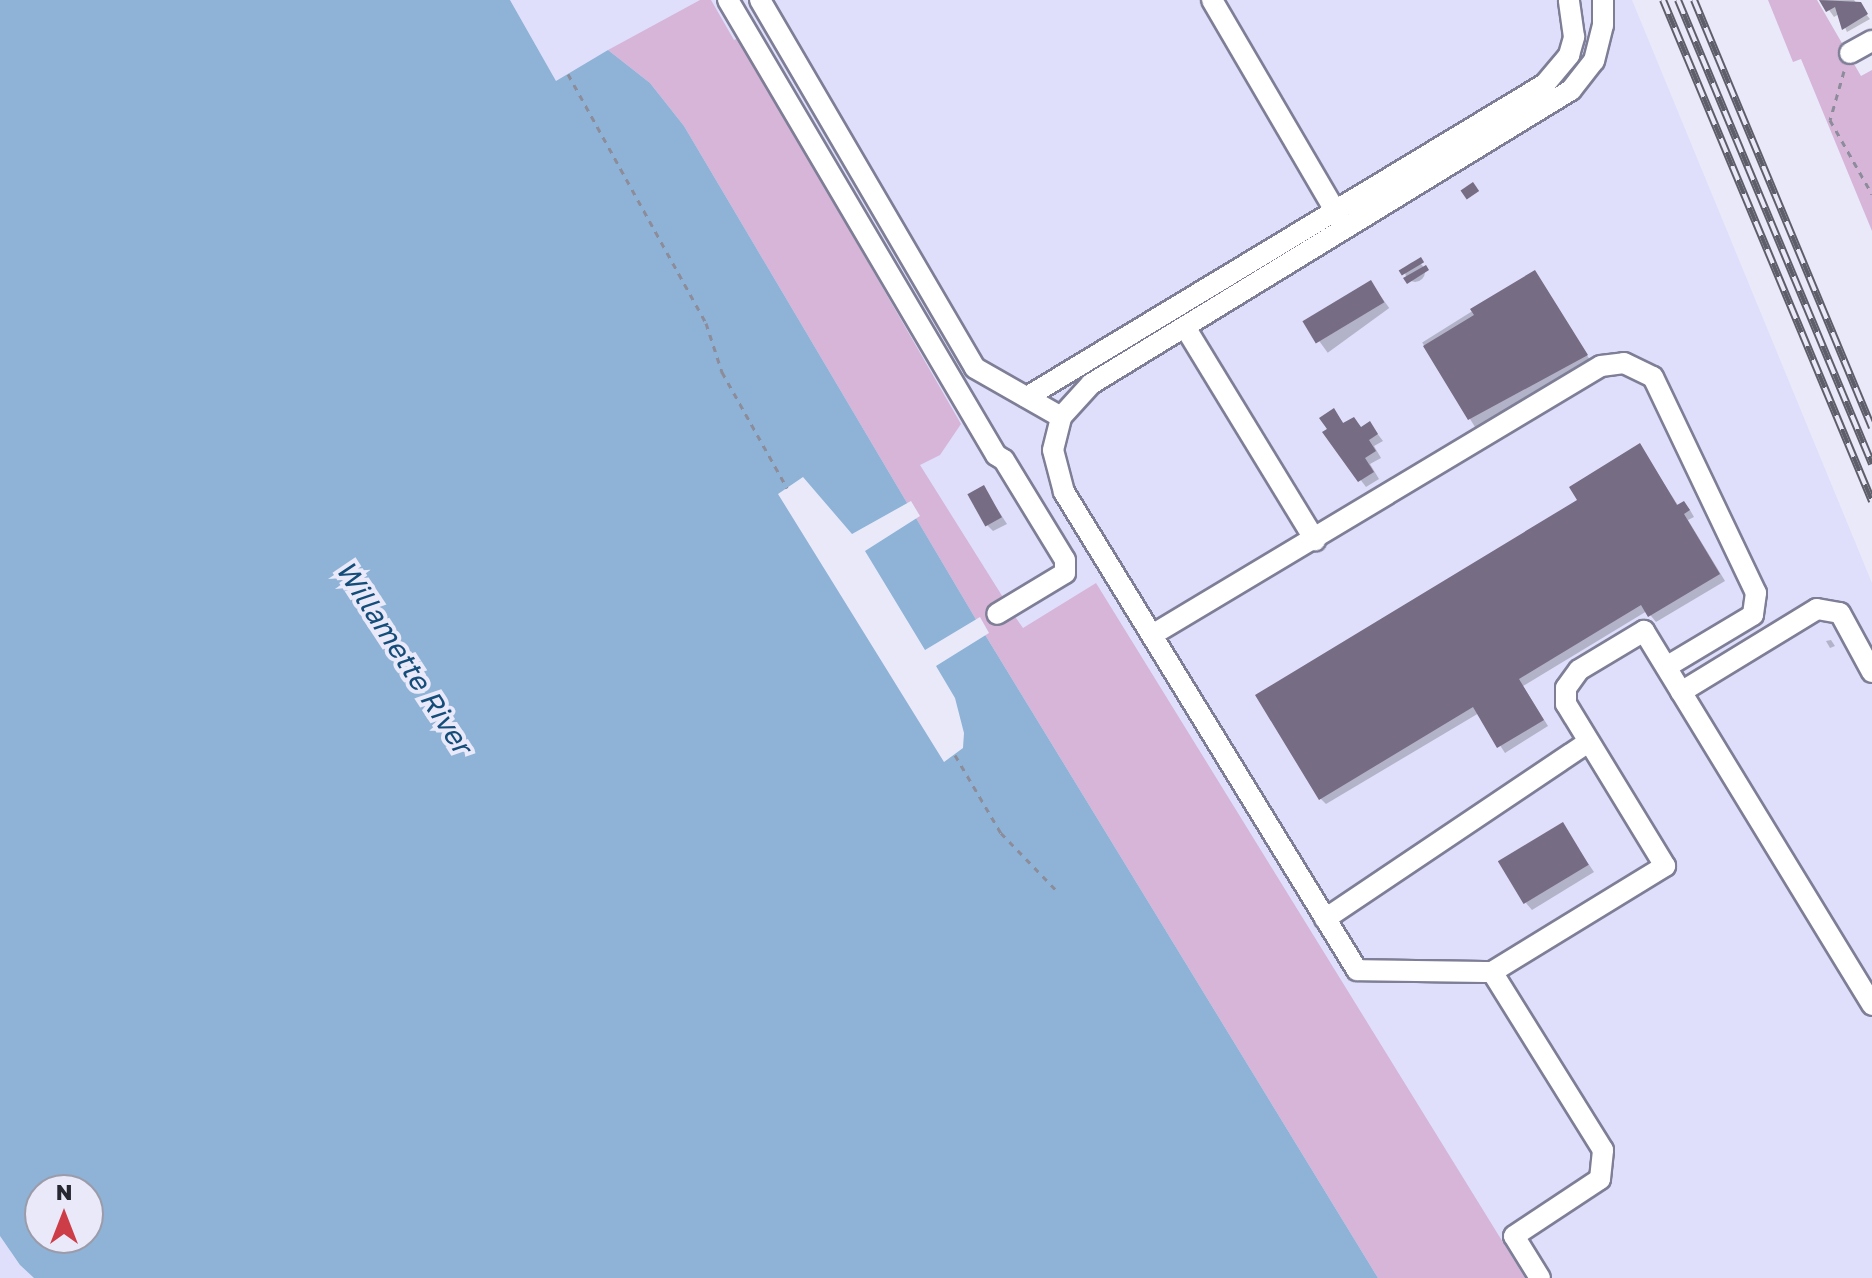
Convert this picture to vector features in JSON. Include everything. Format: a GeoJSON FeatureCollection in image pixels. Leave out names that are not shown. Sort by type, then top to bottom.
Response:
{"type":"FeatureCollection","features":[{"type":"Feature","properties":{"kind":"street"},"geometry":{"type":"LineString","coordinates":[[728,0],[996,455],[1004,460],[1065,560],[1065,573],[997,614]]}},
{"type":"Feature","properties":{"kind":"street"},"geometry":{"type":"LineString","coordinates":[[760,0],[975,368],[1061,417]]}},
{"type":"Feature","properties":{"kind":"street"},"geometry":{"type":"LineString","coordinates":[[1212,0],[1340,221]]}},
{"type":"Feature","properties":{"kind":"street"},"geometry":{"type":"LineString","coordinates":[[1569,0],[1574,37],[1559,71],[1185,327],[1091,384],[1061,417],[1053,450],[1057,478],[1357,970],[1492,972],[1665,866],[1587,743],[1566,704],[1566,688],[1579,670],[1644,631],[1872,1005]]}},
{"type":"Feature","properties":{"kind":"street"},"geometry":{"type":"LineString","coordinates":[[1027,397],[1571,90],[1594,61],[1603,25],[1603,0]]}},
{"type":"Feature","properties":{"kind":"street"},"geometry":{"type":"LineString","coordinates":[[1850,53],[1872,41]]}},
{"type":"Feature","properties":{"kind":"street"},"geometry":{"type":"LineString","coordinates":[[1185,327],[1315,540]]}},
{"type":"Feature","properties":{"kind":"street"},"geometry":{"type":"LineString","coordinates":[[1152,635],[1601,366],[1634,364],[1653,377],[1667,401],[1756,593],[1753,615],[1666,667]]}},
{"type":"Feature","properties":{"kind":"street"},"geometry":{"type":"LineString","coordinates":[[1681,692],[1817,609],[1840,613],[1872,672]]}},
{"type":"Feature","properties":{"kind":"street"},"geometry":{"type":"LineString","coordinates":[[1325,919],[1587,743]]}},
{"type":"Feature","properties":{"kind":"street"},"geometry":{"type":"LineString","coordinates":[[1492,972],[1603,1150],[1605,1167],[1594,1184],[1514,1236],[1540,1278]]}},
{"type":"Feature","properties":{"kind":"path"},"geometry":{"type":"LineString","coordinates":[[1850,53],[1830,120],[1872,194]]}},
{"type":"Feature","properties":{"kind":"path"},"geometry":{"type":"LineString","coordinates":[[568,74],[706,323],[722,372],[787,488]]}},
{"type":"Feature","properties":{"kind":"path"},"geometry":{"type":"LineString","coordinates":[[955,755],[1001,833],[1058,892]]}},
{"type":"Feature","properties":{"kind":"shaded area"},"geometry":{"type":"Polygon","coordinates":[[[510,0],[1632,0],[1872,583],[1872,1278],[1378,1278],[984,633],[556,81],[510,0]]]}},
{"type":"Feature","properties":{"kind":"shaded area"},"geometry":{"type":"Polygon","coordinates":[[[700,0],[711,0],[734,40],[739,38],[961,424],[940,455],[920,465],[1016,618],[1023,628],[1096,583],[1525,1278],[1378,1278],[984,633],[684,126],[650,83],[608,50],[700,0]]]}},
{"type":"Feature","properties":{"kind":"shaded area"},"geometry":{"type":"Polygon","coordinates":[[[1768,0],[1817,0],[1861,76],[1872,70],[1872,231],[1801,59],[1793,62],[1768,0]]]}},
{"type":"Feature","properties":{"kind":"shaded area"},"geometry":{"type":"Polygon","coordinates":[[[0,1236],[20,1265],[34,1278],[0,1278],[0,1236]]]}},
{"type":"Feature","properties":{"kind":"water","name":"Willamette River"},"geometry":{"type":"Polygon","coordinates":[[[0,0],[510,0],[556,81],[608,50],[650,83],[684,126],[984,633],[1378,1278],[34,1278],[20,1265],[0,1236],[0,0]]]}},
{"type":"Feature","properties":{"kind":"pier"},"geometry":{"type":"Polygon","coordinates":[[[803,477],[852,534],[911,501],[920,516],[865,551],[925,650],[980,617],[989,633],[936,666],[955,698],[964,733],[963,748],[944,762],[778,494],[803,477]]]}},
{"type":"Feature","properties":{"kind":"building"},"geometry":{"type":"Polygon","coordinates":[[[1819,0],[1861,2],[1868,14],[1842,30],[1835,7],[1826,12],[1819,0]]]}},
{"type":"Feature","properties":{"kind":"building"},"geometry":{"type":"Polygon","coordinates":[[[1473,182],[1479,191],[1467,200],[1461,190],[1473,182]]]}},
{"type":"Feature","properties":{"kind":"building"},"geometry":{"type":"Polygon","coordinates":[[[1421,257],[1424,262],[1402,276],[1399,270],[1421,257]]]}},
{"type":"Feature","properties":{"kind":"building"},"geometry":{"type":"Polygon","coordinates":[[[1426,265],[1429,270],[1407,284],[1403,278],[1426,265]]]}},
{"type":"Feature","properties":{"kind":"building"},"geometry":{"type":"Polygon","coordinates":[[[1535,270],[1588,355],[1468,420],[1423,346],[1474,315],[1470,309],[1535,270]]]}},
{"type":"Feature","properties":{"kind":"building"},"geometry":{"type":"Polygon","coordinates":[[[1371,280],[1384,302],[1316,343],[1302,321],[1371,280]]]}},
{"type":"Feature","properties":{"kind":"building"},"geometry":{"type":"Polygon","coordinates":[[[1334,408],[1343,423],[1354,417],[1361,427],[1370,421],[1378,434],[1369,440],[1376,451],[1365,458],[1374,472],[1358,482],[1322,432],[1327,429],[1319,418],[1334,408]]]}},
{"type":"Feature","properties":{"kind":"building"},"geometry":{"type":"Polygon","coordinates":[[[1640,443],[1677,505],[1684,501],[1690,510],[1684,514],[1720,574],[1648,617],[1641,605],[1519,679],[1544,720],[1497,748],[1473,707],[1319,800],[1255,695],[1577,500],[1569,487],[1640,443]]]}},
{"type":"Feature","properties":{"kind":"building"},"geometry":{"type":"Polygon","coordinates":[[[984,485],[1002,517],[985,527],[967,494],[984,485]]]}},
{"type":"Feature","properties":{"kind":"building"},"geometry":{"type":"Polygon","coordinates":[[[1563,822],[1589,865],[1524,904],[1498,861],[1563,822]]]}},
{"type":"Feature","properties":{"kind":"railway"},"geometry":{"type":"LineString","coordinates":[[1663,0],[1872,501]]}},
{"type":"Feature","properties":{"kind":"railway"},"geometry":{"type":"LineString","coordinates":[[1678,0],[1872,464]]}},
{"type":"Feature","properties":{"kind":"railway"},"geometry":{"type":"LineString","coordinates":[[1694,0],[1872,427]]}}]}
